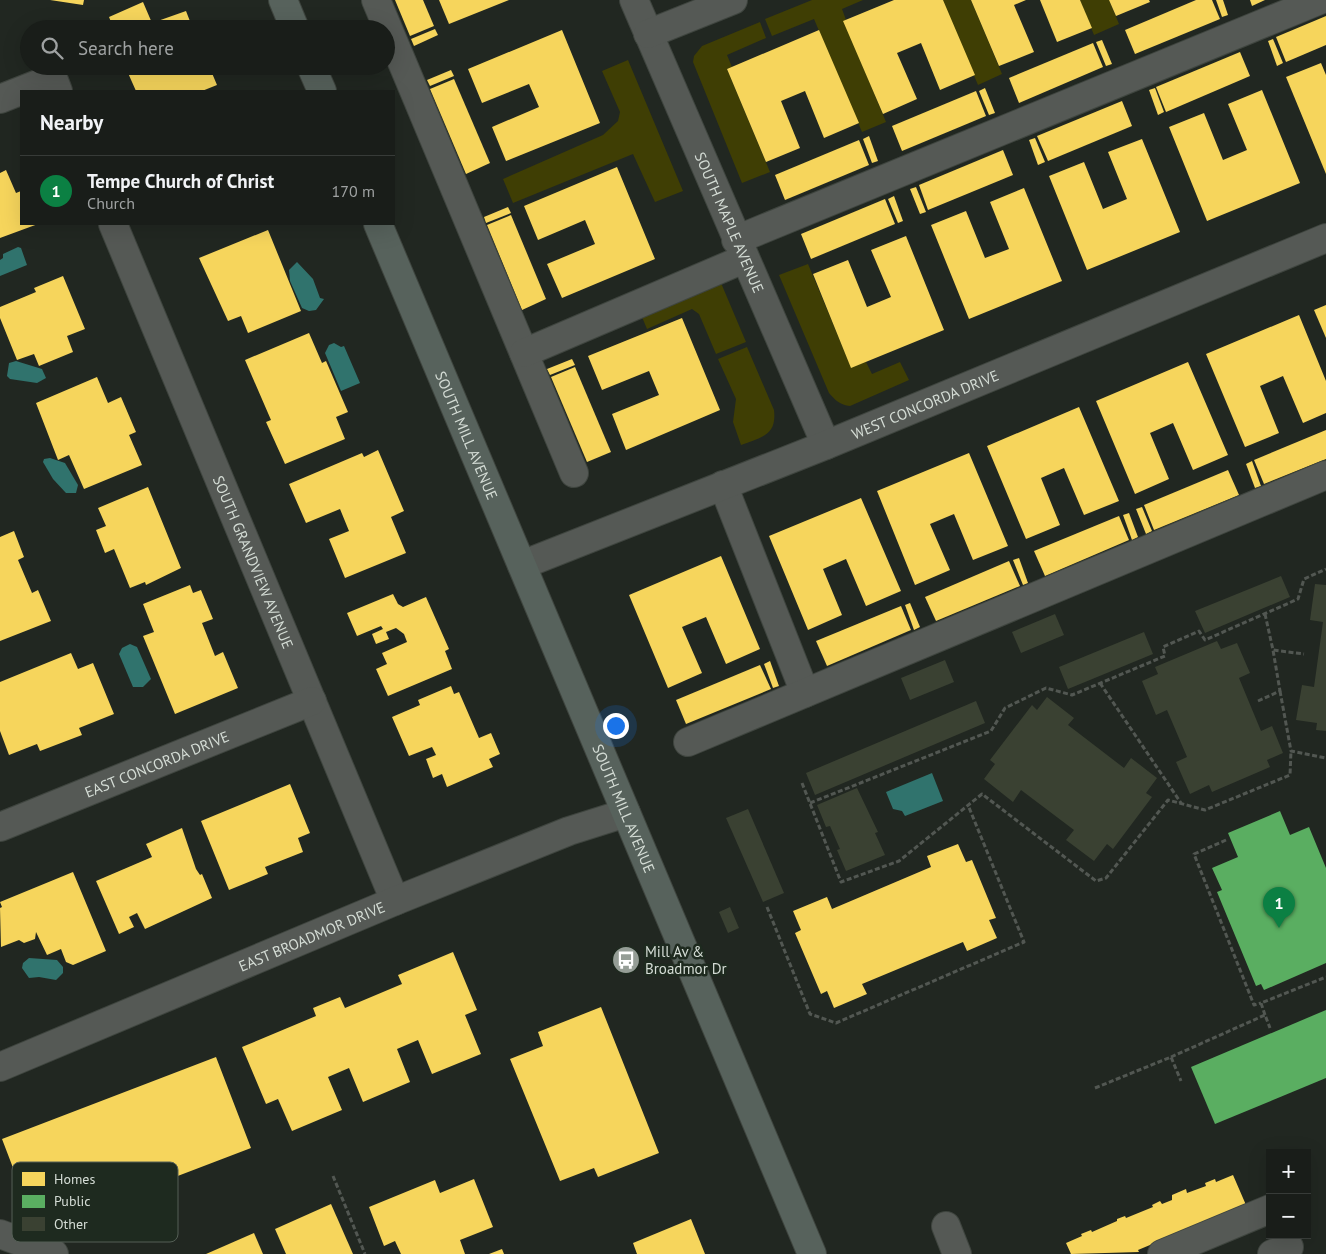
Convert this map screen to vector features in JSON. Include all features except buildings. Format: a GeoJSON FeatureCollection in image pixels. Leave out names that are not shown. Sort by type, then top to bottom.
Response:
{"type":"FeatureCollection","features":[{"type":"Feature","properties":{"kind":"main road"},"geometry":{"type":"LineString","coordinates":[[283,0],[291,20]]}},
{"type":"Feature","properties":{"kind":"main road"},"geometry":{"type":"LineString","coordinates":[[315,75],[322,90]]}},
{"type":"Feature","properties":{"kind":"main road","name":"SOUTH MILL AVENUE"},"geometry":{"type":"LineString","coordinates":[[378,225],[812,1254]]}},
{"type":"Feature","properties":{"kind":"street"},"geometry":{"type":"LineString","coordinates":[[376,0],[384,20]]}},
{"type":"Feature","properties":{"kind":"street","name":"SOUTH MAPLE AVENUE"},"geometry":{"type":"LineString","coordinates":[[634,0],[740,250],[826,445]]}},
{"type":"Feature","properties":{"kind":"street"},"geometry":{"type":"LineString","coordinates":[[648,34],[732,0]]}},
{"type":"Feature","properties":{"kind":"street"},"geometry":{"type":"LineString","coordinates":[[524,353],[740,250],[1320,0]]}},
{"type":"Feature","properties":{"kind":"street"},"geometry":{"type":"LineString","coordinates":[[395,45],[574,472]]}},
{"type":"Feature","properties":{"kind":"street"},"geometry":{"type":"LineString","coordinates":[[36,90],[56,85]]}},
{"type":"Feature","properties":{"kind":"street"},"geometry":{"type":"LineString","coordinates":[[0,99],[20,94]]}},
{"type":"Feature","properties":{"kind":"street","name":"SOUTH GRANDVIEW AVENUE"},"geometry":{"type":"LineString","coordinates":[[114,225],[395,902]]}},
{"type":"Feature","properties":{"kind":"street","name":"WEST CONCORDA DRIVE"},"geometry":{"type":"LineString","coordinates":[[522,565],[826,445],[1326,238]]}},
{"type":"Feature","properties":{"kind":"street"},"geometry":{"type":"LineString","coordinates":[[688,742],[1326,475]]}},
{"type":"Feature","properties":{"kind":"street"},"geometry":{"type":"LineString","coordinates":[[723,486],[805,693]]}},
{"type":"Feature","properties":{"kind":"street","name":"EAST CONCORDA DRIVE"},"geometry":{"type":"LineString","coordinates":[[0,827],[312,701]]}},
{"type":"Feature","properties":{"kind":"street","name":"EAST BROADMOR DRIVE"},"geometry":{"type":"LineString","coordinates":[[0,1067],[569,831],[626,813]]}},
{"type":"Feature","properties":{"kind":"street"},"geometry":{"type":"LineString","coordinates":[[1162,1254],[1266,1212]]}},
{"type":"Feature","properties":{"kind":"street"},"geometry":{"type":"LineString","coordinates":[[946,1226],[957,1254]]}},
{"type":"Feature","properties":{"kind":"street"},"geometry":{"type":"LineString","coordinates":[[0,1234],[12,1238]]}},
{"type":"Feature","properties":{"kind":"street"},"geometry":{"type":"LineString","coordinates":[[22,1242],[54,1254]]}},
{"type":"Feature","properties":{"kind":"path"},"geometry":{"type":"LineString","coordinates":[[810,803],[991,731],[1004,708],[1046,688],[1072,695],[1165,656],[1163,647],[1199,631],[1205,640],[1265,614],[1298,599],[1304,579],[1326,569]]}},
{"type":"Feature","properties":{"kind":"path"},"geometry":{"type":"LineString","coordinates":[[802,783],[841,882],[899,861],[982,794],[1096,880],[1106,878],[1168,800],[1205,810],[1290,775],[1291,751],[1265,614]]}},
{"type":"Feature","properties":{"kind":"path"},"geometry":{"type":"LineString","coordinates":[[1273,650],[1304,654]]}},
{"type":"Feature","properties":{"kind":"path"},"geometry":{"type":"LineString","coordinates":[[1100,683],[1181,804]]}},
{"type":"Feature","properties":{"kind":"path"},"geometry":{"type":"LineString","coordinates":[[1258,701],[1280,691]]}},
{"type":"Feature","properties":{"kind":"path"},"geometry":{"type":"LineString","coordinates":[[1291,751],[1326,758]]}},
{"type":"Feature","properties":{"kind":"path"},"geometry":{"type":"LineString","coordinates":[[767,907],[810,1014],[836,1023],[1024,942],[968,805]]}},
{"type":"Feature","properties":{"kind":"path"},"geometry":{"type":"LineString","coordinates":[[1226,840],[1194,854],[1254,1005],[1326,977]]}},
{"type":"Feature","properties":{"kind":"path"},"geometry":{"type":"LineString","coordinates":[[1261,1003],[1270,1028]]}},
{"type":"Feature","properties":{"kind":"path"},"geometry":{"type":"LineString","coordinates":[[1095,1088],[1172,1057],[1265,1015]]}},
{"type":"Feature","properties":{"kind":"path"},"geometry":{"type":"LineString","coordinates":[[1172,1057],[1182,1081]]}},
{"type":"Feature","properties":{"kind":"path"},"geometry":{"type":"LineString","coordinates":[[334,1176],[365,1254]]}},
{"type":"Feature","properties":{"kind":"shaded area"},"geometry":{"type":"Polygon","coordinates":[[[812,0],[863,0],[842,9],[846,20],[844,21],[886,122],[862,132],[814,19],[772,36],[765,19],[812,0]]]}},
{"type":"Feature","properties":{"kind":"shaded area"},"geometry":{"type":"Polygon","coordinates":[[[942,0],[971,0],[1002,74],[978,85],[942,0]]]}},
{"type":"Feature","properties":{"kind":"shaded area"},"geometry":{"type":"Polygon","coordinates":[[[1080,0],[1109,0],[1119,24],[1094,35],[1080,0]]]}},
{"type":"Feature","properties":{"kind":"shaded area"},"geometry":{"type":"Polygon","coordinates":[[[760,22],[766,38],[727,55],[732,67],[727,69],[770,172],[742,183],[693,62],[694,56],[702,46],[760,22]]]}},
{"type":"Feature","properties":{"kind":"shaded area"},"geometry":{"type":"Polygon","coordinates":[[[628,60],[683,191],[655,202],[633,154],[513,203],[503,179],[603,135],[618,121],[620,112],[602,71],[628,60]]]}},
{"type":"Feature","properties":{"kind":"shaded area"},"geometry":{"type":"Polygon","coordinates":[[[808,264],[851,367],[866,362],[872,374],[900,362],[909,380],[850,406],[843,405],[833,398],[829,393],[779,275],[808,264]]]}},
{"type":"Feature","properties":{"kind":"shaded area"},"geometry":{"type":"Polygon","coordinates":[[[721,283],[746,342],[716,354],[699,314],[692,309],[647,329],[642,317],[721,283]]]}},
{"type":"Feature","properties":{"kind":"shaded area"},"geometry":{"type":"Polygon","coordinates":[[[747,347],[774,410],[774,419],[773,425],[766,434],[741,445],[733,422],[736,399],[718,359],[747,347]]]}},
{"type":"Feature","properties":{"kind":"water"},"geometry":{"type":"Polygon","coordinates":[[[18,247],[21,248],[27,265],[0,276],[0,260],[3,258],[3,254],[18,247]]]}},
{"type":"Feature","properties":{"kind":"water"},"geometry":{"type":"Polygon","coordinates":[[[297,262],[313,279],[320,298],[324,299],[316,310],[309,311],[302,308],[290,281],[289,270],[297,262]]]}},
{"type":"Feature","properties":{"kind":"water"},"geometry":{"type":"Polygon","coordinates":[[[334,343],[341,347],[344,346],[360,383],[341,391],[325,353],[329,345],[334,343]]]}},
{"type":"Feature","properties":{"kind":"water"},"geometry":{"type":"Polygon","coordinates":[[[16,361],[42,369],[46,378],[37,383],[10,379],[7,376],[9,363],[16,361]]]}},
{"type":"Feature","properties":{"kind":"water"},"geometry":{"type":"Polygon","coordinates":[[[50,458],[65,463],[78,485],[76,493],[66,493],[53,479],[43,462],[44,459],[50,458]]]}},
{"type":"Feature","properties":{"kind":"water"},"geometry":{"type":"Polygon","coordinates":[[[130,644],[137,647],[151,679],[143,687],[133,687],[119,654],[122,648],[130,644]]]}},
{"type":"Feature","properties":{"kind":"water"},"geometry":{"type":"Polygon","coordinates":[[[932,773],[943,801],[905,816],[902,811],[893,809],[886,792],[932,773]]]}},
{"type":"Feature","properties":{"kind":"water"},"geometry":{"type":"Polygon","coordinates":[[[29,958],[57,960],[63,967],[63,973],[56,980],[39,977],[29,978],[22,968],[23,963],[29,958]]]}},
{"type":"Feature","properties":{"kind":"place","name":"Tempe Church of Christ"},"geometry":{"type":"Point","coordinates":[1279,928]}},
{"type":"Feature","properties":{"kind":"place","name":"Mill Av & Broadmor Dr"},"geometry":{"type":"Point","coordinates":[626,960]}}]}
